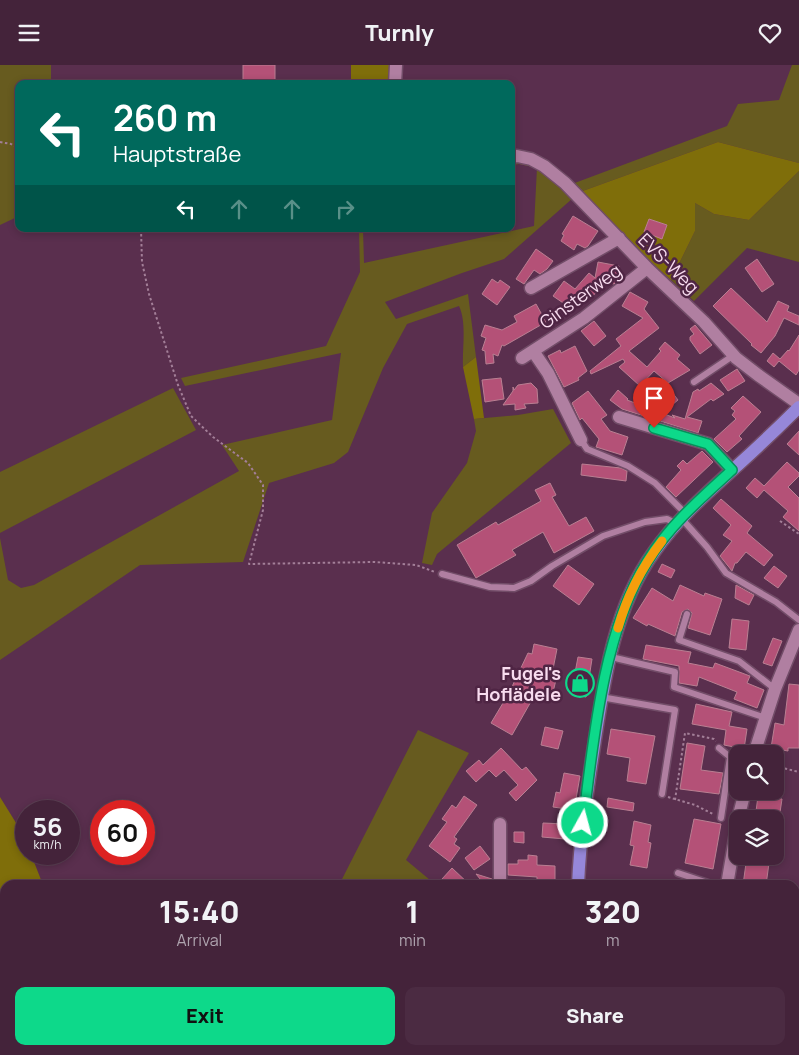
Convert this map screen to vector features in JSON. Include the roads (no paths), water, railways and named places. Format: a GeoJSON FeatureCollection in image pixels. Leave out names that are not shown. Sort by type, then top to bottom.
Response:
{"type":"FeatureCollection","features":[{"type":"Feature","properties":{"kind":"main road"},"geometry":{"type":"LineString","coordinates":[[578,880],[579,856],[601,697],[623,611],[635,583],[654,551],[682,519],[799,407]]}},
{"type":"Feature","properties":{"kind":"street"},"geometry":{"type":"LineString","coordinates":[[395,80],[396,65]]}},
{"type":"Feature","properties":{"kind":"street","name":"EVS-Weg"},"geometry":{"type":"LineString","coordinates":[[515,156],[531,159],[544,166],[565,183],[647,268],[704,322],[734,355],[758,375],[799,404]]}},
{"type":"Feature","properties":{"kind":"street"},"geometry":{"type":"LineString","coordinates":[[531,288],[619,238]]}},
{"type":"Feature","properties":{"kind":"street","name":"Ginsterweg"},"geometry":{"type":"LineString","coordinates":[[581,440],[548,373],[528,354],[584,318],[647,268]]}},
{"type":"Feature","properties":{"kind":"street"},"geometry":{"type":"LineString","coordinates":[[619,417],[708,444],[732,470]]}},
{"type":"Feature","properties":{"kind":"street"},"geometry":{"type":"LineString","coordinates":[[757,745],[775,689],[799,630]]}},
{"type":"Feature","properties":{"kind":"street"},"geometry":{"type":"LineString","coordinates":[[500,824],[500,880]]}},
{"type":"Feature","properties":{"kind":"street"},"geometry":{"type":"LineString","coordinates":[[728,880],[730,865]]}},
{"type":"Feature","properties":{"kind":"lane"},"geometry":{"type":"LineString","coordinates":[[694,382],[734,355]]}},
{"type":"Feature","properties":{"kind":"lane"},"geometry":{"type":"LineString","coordinates":[[581,440],[587,449],[628,466],[655,483],[726,573],[776,602],[799,620]]}},
{"type":"Feature","properties":{"kind":"lane"},"geometry":{"type":"LineString","coordinates":[[442,574],[490,587],[514,589],[531,581],[552,566],[603,536],[645,522],[682,519]]}},
{"type":"Feature","properties":{"kind":"lane"},"geometry":{"type":"LineString","coordinates":[[687,614],[679,640],[739,661],[775,689]]}},
{"type":"Feature","properties":{"kind":"lane"},"geometry":{"type":"LineString","coordinates":[[610,657],[675,672],[674,687],[766,718]]}},
{"type":"Feature","properties":{"kind":"lane"},"geometry":{"type":"LineString","coordinates":[[601,697],[675,710],[662,794]]}},
{"type":"Feature","properties":{"kind":"lane"},"geometry":{"type":"LineString","coordinates":[[719,748],[729,755]]}},
{"type":"Feature","properties":{"kind":"lane"},"geometry":{"type":"LineString","coordinates":[[720,817],[729,779]]}},
{"type":"Feature","properties":{"kind":"lane"},"geometry":{"type":"LineString","coordinates":[[678,873],[699,880]]}},
{"type":"Feature","properties":{"kind":"place","name":"Fugel's Hoflädele"},"geometry":{"type":"Point","coordinates":[580,683]}}]}
